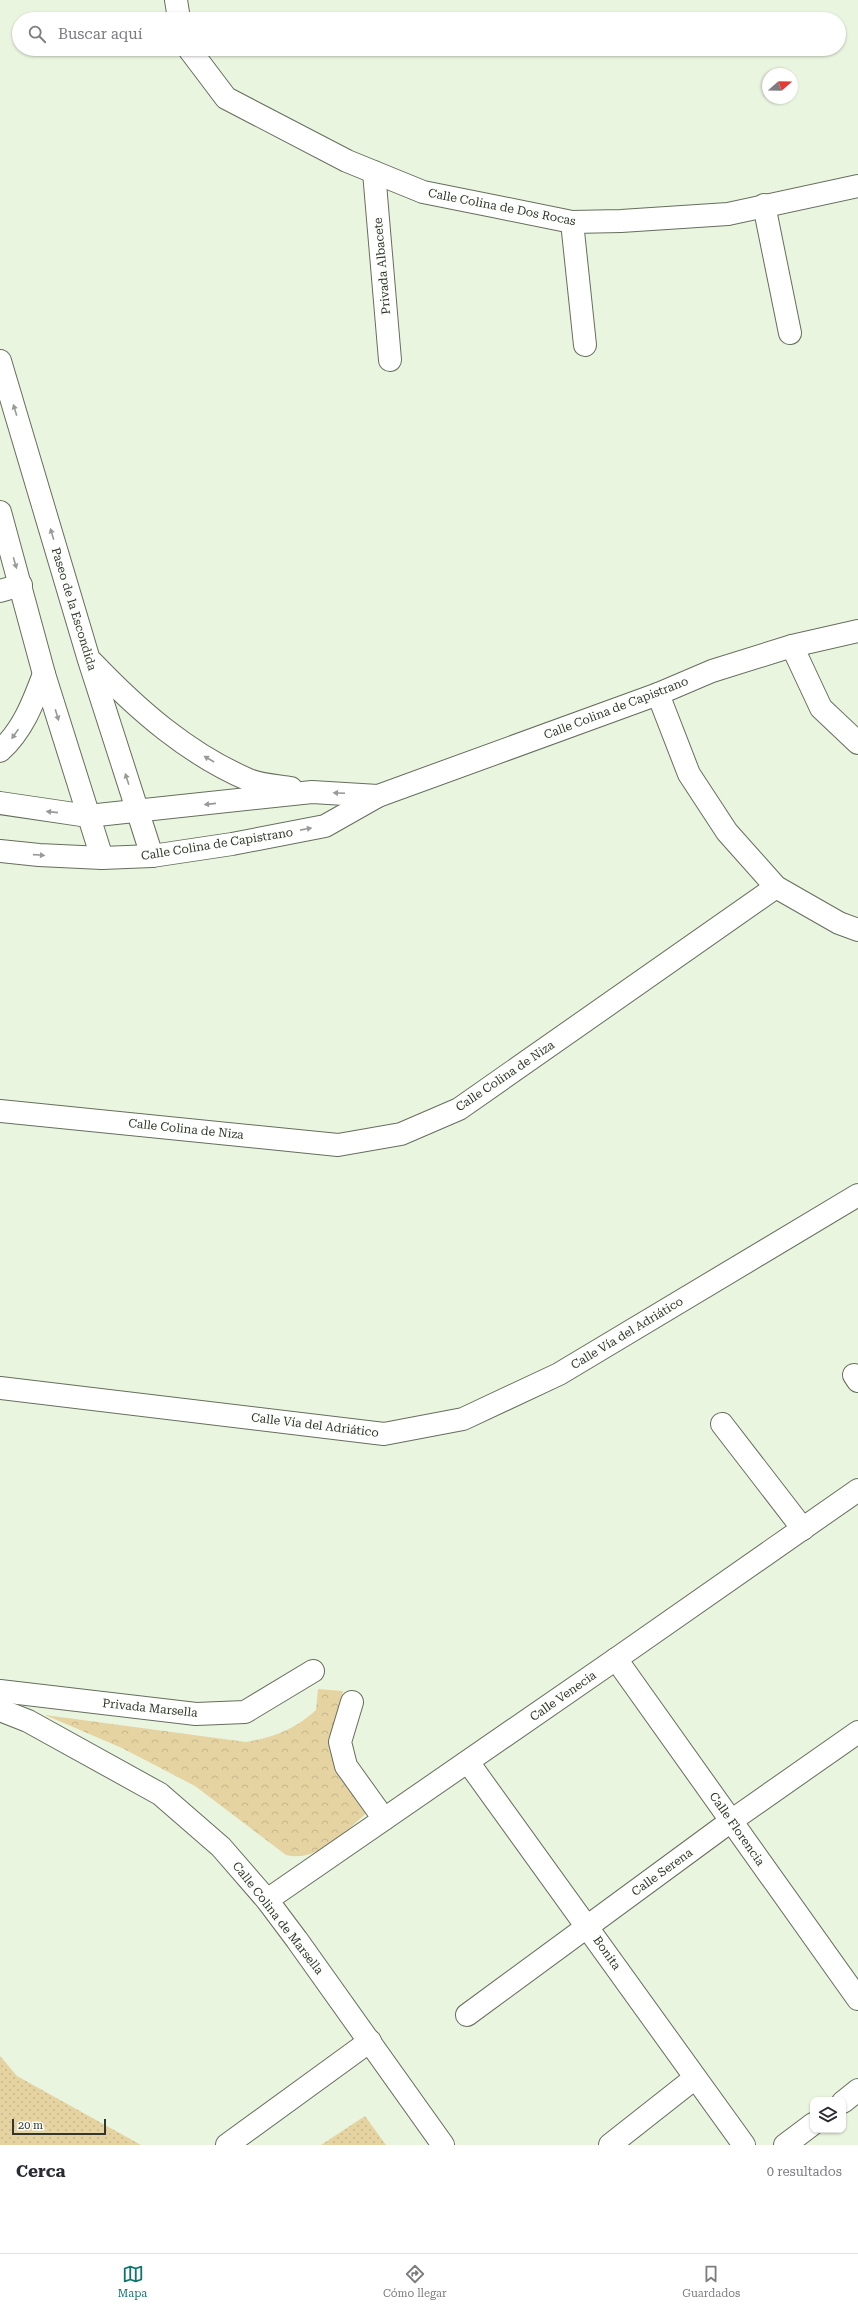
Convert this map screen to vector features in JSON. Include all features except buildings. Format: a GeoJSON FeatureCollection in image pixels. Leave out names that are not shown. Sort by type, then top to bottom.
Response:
{"type":"FeatureCollection","features":[{"type":"Feature","properties":{"kind":"street"},"geometry":{"type":"LineString","coordinates":[[176,0],[178,12]]}},
{"type":"Feature","properties":{"kind":"street","name":"Calle Colina de Dos Rocas"},"geometry":{"type":"LineString","coordinates":[[194,56],[226,98],[347,161],[423,192],[572,222],[621,221],[728,214],[764,205],[858,186]]}},
{"type":"Feature","properties":{"kind":"street","name":"Privada Albacete"},"geometry":{"type":"LineString","coordinates":[[374,172],[390,360]]}},
{"type":"Feature","properties":{"kind":"street"},"geometry":{"type":"LineString","coordinates":[[764,205],[790,333]]}},
{"type":"Feature","properties":{"kind":"street"},"geometry":{"type":"LineString","coordinates":[[572,222],[585,345]]}},
{"type":"Feature","properties":{"kind":"street","name":"Paseo de la Escondida"},"geometry":{"type":"LineString","coordinates":[[0,360],[90,660],[152,856]]}},
{"type":"Feature","properties":{"kind":"street"},"geometry":{"type":"LineString","coordinates":[[0,512],[44,674],[102,858]]}},
{"type":"Feature","properties":{"kind":"street"},"geometry":{"type":"LineString","coordinates":[[0,591],[21,585]]}},
{"type":"Feature","properties":{"kind":"street","name":"Calle Colina de Capistrano"},"geometry":{"type":"LineString","coordinates":[[0,851],[38,855],[102,858],[152,856],[232,844],[325,826],[378,796],[658,694],[712,672],[792,646],[858,631]]}},
{"type":"Feature","properties":{"kind":"street"},"geometry":{"type":"LineString","coordinates":[[792,646],[821,708],[858,743]]}},
{"type":"Feature","properties":{"kind":"street"},"geometry":{"type":"LineString","coordinates":[[90,660],[126,698],[160,727],[195,751],[250,780],[312,792]]}},
{"type":"Feature","properties":{"kind":"street"},"geometry":{"type":"LineString","coordinates":[[0,751],[8,744],[28,716],[44,674]]}},
{"type":"Feature","properties":{"kind":"street"},"geometry":{"type":"LineString","coordinates":[[658,694],[689,774],[727,832],[776,887],[839,923],[858,930]]}},
{"type":"Feature","properties":{"kind":"street","name":"Calle Colina de Capistrano"},"geometry":{"type":"LineString","coordinates":[[0,803],[88,816],[137,812],[312,792],[378,796]]}},
{"type":"Feature","properties":{"kind":"street","name":"Calle Colina de Niza"},"geometry":{"type":"LineString","coordinates":[[0,1111],[338,1145],[401,1134],[459,1109],[776,887]]}},
{"type":"Feature","properties":{"kind":"street","name":"Calle Vía del Adriático"},"geometry":{"type":"LineString","coordinates":[[0,1388],[384,1434],[463,1419],[559,1374],[858,1195]]}},
{"type":"Feature","properties":{"kind":"street"},"geometry":{"type":"LineString","coordinates":[[722,1424],[803,1529]]}},
{"type":"Feature","properties":{"kind":"street","name":"Calle Venecia"},"geometry":{"type":"LineString","coordinates":[[266,1900],[468,1762],[858,1490]]}},
{"type":"Feature","properties":{"kind":"street","name":"Calle Florencia"},"geometry":{"type":"LineString","coordinates":[[616,1659],[858,1999]]}},
{"type":"Feature","properties":{"kind":"street","name":"Privada Marsella"},"geometry":{"type":"LineString","coordinates":[[0,1692],[196,1714],[245,1712],[313,1672]]}},
{"type":"Feature","properties":{"kind":"street"},"geometry":{"type":"LineString","coordinates":[[352,1702],[340,1742],[346,1766],[384,1819]]}},
{"type":"Feature","properties":{"kind":"street","name":"Calle Colina de Marsella"},"geometry":{"type":"LineString","coordinates":[[0,1710],[28,1720],[160,1794],[221,1847],[266,1900],[370,2041],[443,2145]]}},
{"type":"Feature","properties":{"kind":"street","name":"Calle Serena"},"geometry":{"type":"LineString","coordinates":[[467,2015],[731,1821],[858,1732]]}},
{"type":"Feature","properties":{"kind":"street","name":"Bonita"},"geometry":{"type":"LineString","coordinates":[[468,1762],[588,1926],[744,2145]]}},
{"type":"Feature","properties":{"kind":"street"},"geometry":{"type":"LineString","coordinates":[[227,2145],[370,2041]]}},
{"type":"Feature","properties":{"kind":"street"},"geometry":{"type":"LineString","coordinates":[[610,2145],[695,2078]]}},
{"type":"Feature","properties":{"kind":"street"},"geometry":{"type":"LineString","coordinates":[[846,2100],[858,2090]]}},
{"type":"Feature","properties":{"kind":"street"},"geometry":{"type":"LineString","coordinates":[[785,2145],[810,2126]]}},
{"type":"Feature","properties":{"kind":"green space"},"geometry":{"type":"Polygon","coordinates":[[[318,1689],[343,1691],[336,1737],[370,1810],[342,1835],[321,1850],[298,1856],[286,1855],[195,1786],[122,1748],[45,1715],[246,1742],[275,1735],[300,1723],[316,1710],[318,1689]]]}},
{"type":"Feature","properties":{"kind":"green space"},"geometry":{"type":"Polygon","coordinates":[[[0,2056],[17,2076],[141,2145],[0,2145],[0,2056]]]}},
{"type":"Feature","properties":{"kind":"green space"},"geometry":{"type":"Polygon","coordinates":[[[365,2116],[386,2145],[321,2145],[365,2116]]]}}]}
